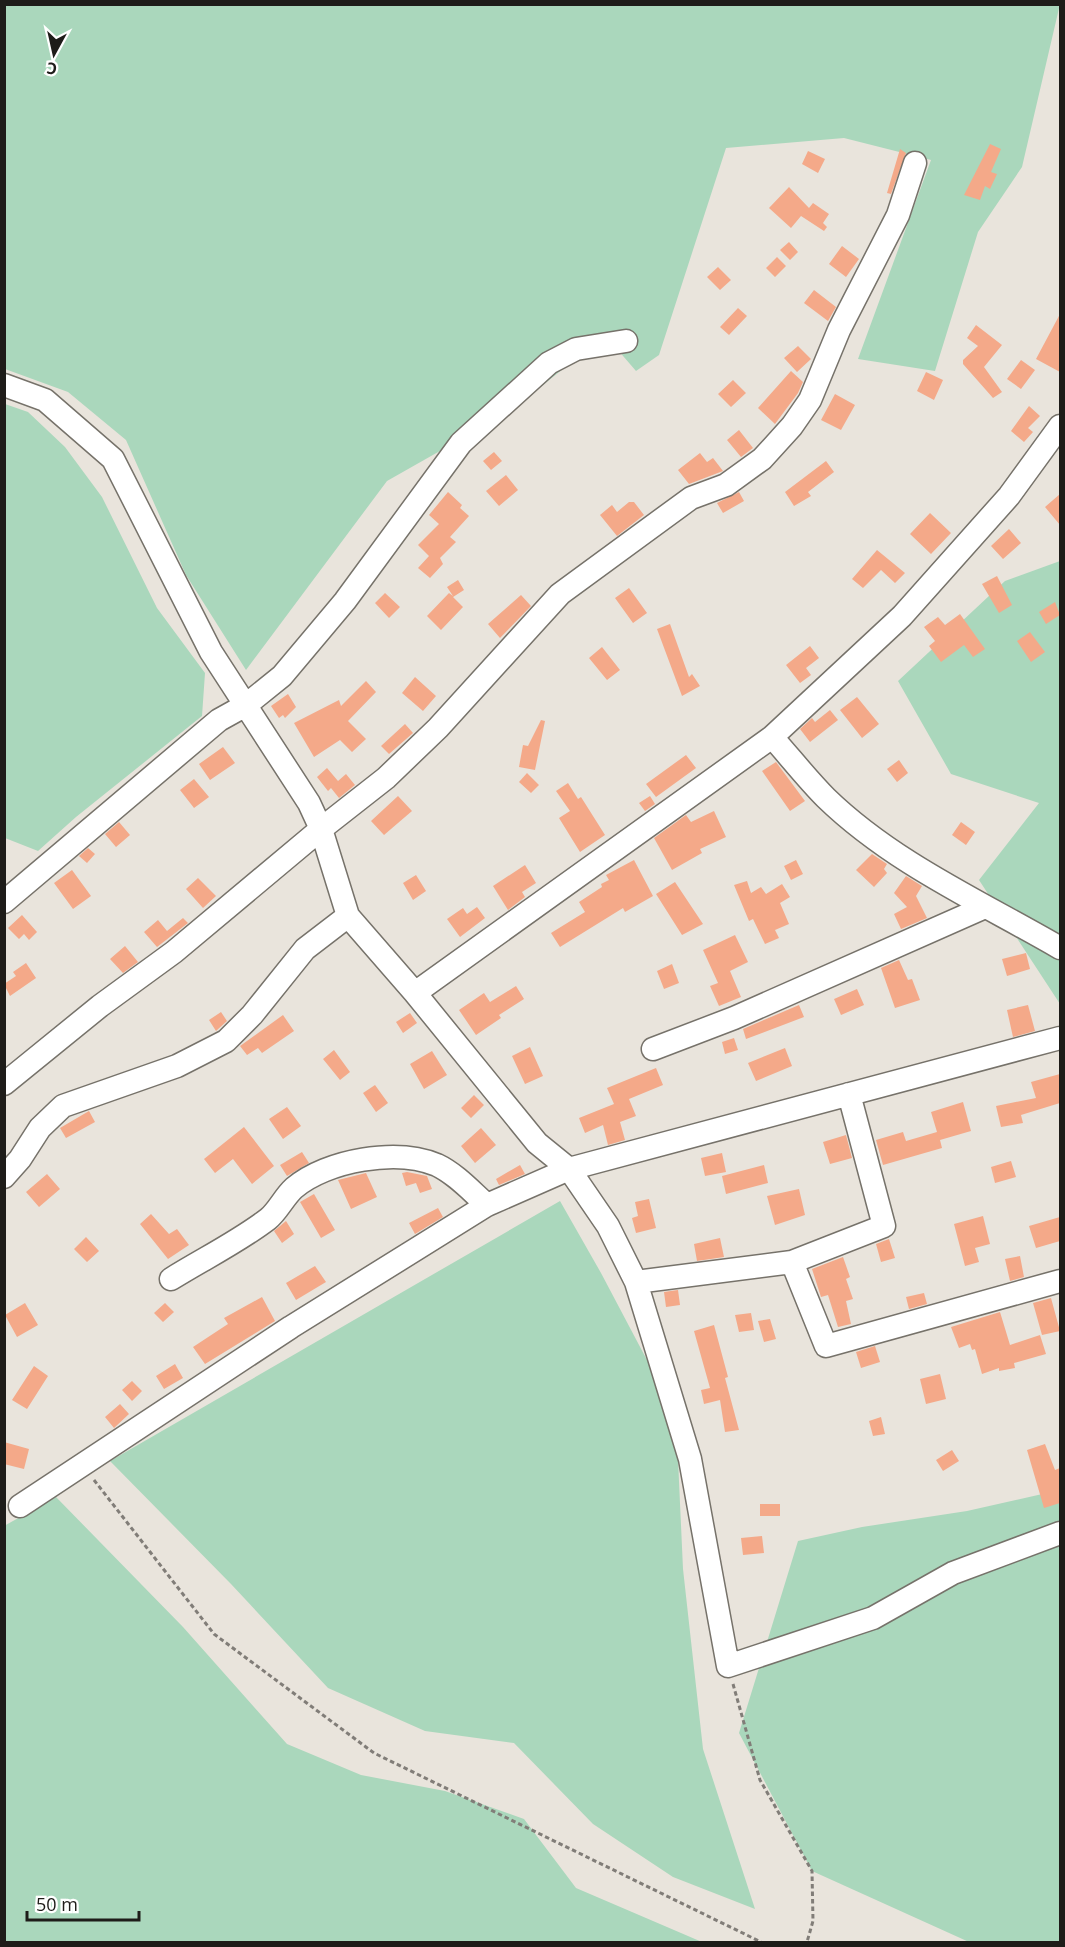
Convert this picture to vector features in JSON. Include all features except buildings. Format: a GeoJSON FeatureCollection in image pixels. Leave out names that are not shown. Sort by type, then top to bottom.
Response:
{"type":"FeatureCollection","features":[{"type":"Feature","properties":{"kind":"street"},"geometry":{"type":"LineString","coordinates":[[4,1084],[100,1006],[174,952],[321,829],[386,778],[438,728],[560,594],[691,498],[726,485],[762,459],[810,400],[838,330],[898,215],[915,163]]}},
{"type":"Feature","properties":{"kind":"street"},"geometry":{"type":"LineString","coordinates":[[4,902],[219,720],[246,705],[282,676],[345,601],[461,443],[549,363],[576,349],[626,341]]}},
{"type":"Feature","properties":{"kind":"street"},"geometry":{"type":"LineString","coordinates":[[4,385],[45,400],[113,459],[210,652],[309,803],[321,829],[348,916],[415,993],[537,1143],[569,1169],[608,1226],[636,1282],[690,1459],[728,1666],[873,1618],[953,1574],[1060,1533]]}},
{"type":"Feature","properties":{"kind":"street"},"geometry":{"type":"LineString","coordinates":[[415,993],[772,736],[902,616],[1009,496],[1060,426]]}},
{"type":"Feature","properties":{"kind":"street"},"geometry":{"type":"LineString","coordinates":[[772,736],[826,798],[870,834],[964,896],[1060,948]]}},
{"type":"Feature","properties":{"kind":"street"},"geometry":{"type":"LineString","coordinates":[[653,1049],[734,1018],[985,907]]}},
{"type":"Feature","properties":{"kind":"street"},"geometry":{"type":"LineString","coordinates":[[4,1177],[20,1159],[40,1128],[63,1106],[177,1066],[226,1041],[252,1015],[304,949],[348,916]]}},
{"type":"Feature","properties":{"kind":"street"},"geometry":{"type":"LineString","coordinates":[[20,1506],[84,1466],[291,1327],[487,1205],[569,1169],[1060,1038]]}},
{"type":"Feature","properties":{"kind":"street"},"geometry":{"type":"LineString","coordinates":[[636,1282],[792,1262],[884,1226],[849,1094]]}},
{"type":"Feature","properties":{"kind":"street"},"geometry":{"type":"LineString","coordinates":[[171,1279],[264,1222],[294,1188],[320,1173],[356,1160],[390,1156],[437,1165],[464,1184],[487,1205]]}},
{"type":"Feature","properties":{"kind":"street"},"geometry":{"type":"LineString","coordinates":[[792,1262],[825,1346],[1060,1281]]}},
{"type":"Feature","properties":{"kind":"path"},"geometry":{"type":"LineString","coordinates":[[84,1466],[214,1634],[374,1754],[761,1942]]}},
{"type":"Feature","properties":{"kind":"path"},"geometry":{"type":"LineString","coordinates":[[728,1666],[760,1780],[812,1870],[813,1921],[807,1942]]}},
{"type":"Feature","properties":{"kind":"green space"},"geometry":{"type":"Polygon","coordinates":[[[1060,4],[1022,167],[978,232],[935,371],[858,359],[931,160],[844,138],[726,148],[659,355],[636,371],[605,335],[512,410],[387,481],[246,670],[186,575],[126,440],[68,392],[5,369],[4,5],[1060,4]]]}},
{"type":"Feature","properties":{"kind":"green space"},"geometry":{"type":"Polygon","coordinates":[[[5,404],[28,412],[65,447],[102,497],[157,608],[205,673],[202,716],[76,817],[38,851],[5,838],[5,404]]]}},
{"type":"Feature","properties":{"kind":"green space"},"geometry":{"type":"Polygon","coordinates":[[[1060,561],[1060,1004],[979,880],[1039,803],[951,774],[898,681],[1005,581],[1060,561]]]}},
{"type":"Feature","properties":{"kind":"green space"},"geometry":{"type":"Polygon","coordinates":[[[560,1201],[676,1415],[683,1569],[703,1749],[755,1909],[673,1877],[593,1824],[514,1743],[425,1731],[328,1688],[231,1584],[110,1461],[560,1201]]]}},
{"type":"Feature","properties":{"kind":"green space"},"geometry":{"type":"Polygon","coordinates":[[[1060,1490],[1060,1942],[969,1942],[812,1871],[739,1733],[798,1541],[862,1527],[967,1511],[1060,1490]]]}},
{"type":"Feature","properties":{"kind":"green space"},"geometry":{"type":"Polygon","coordinates":[[[56,1497],[183,1627],[287,1744],[361,1775],[445,1791],[524,1819],[576,1888],[702,1942],[5,1942],[4,1526],[56,1497]]]}}]}
